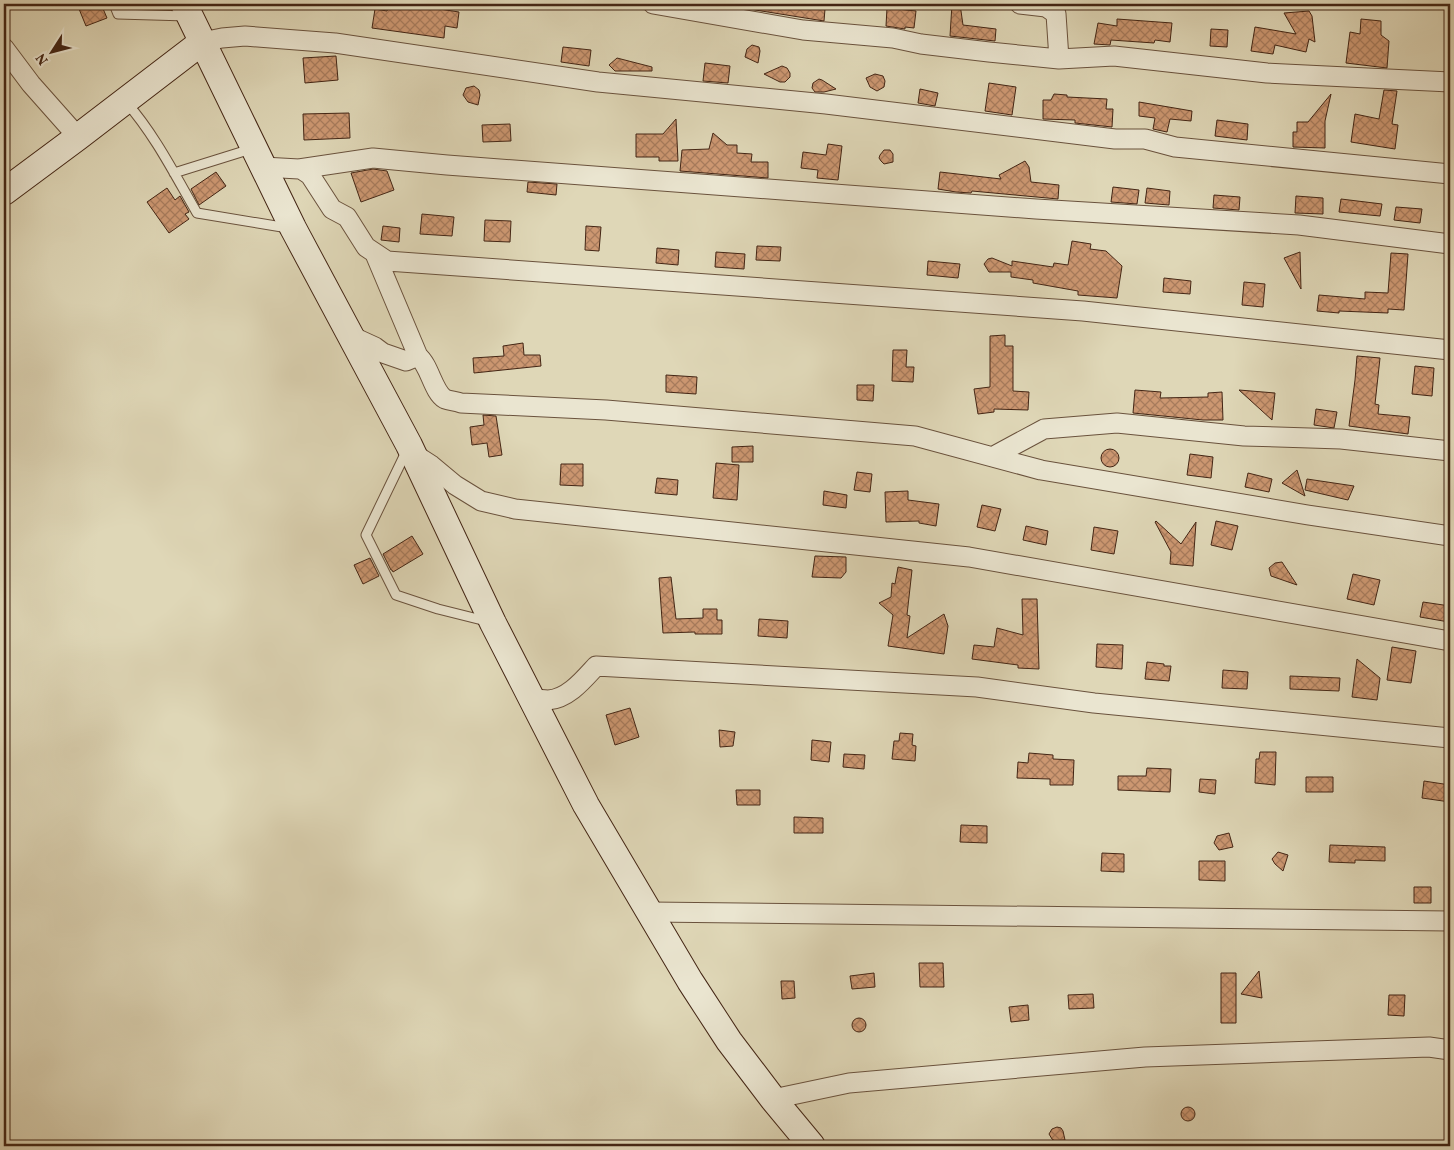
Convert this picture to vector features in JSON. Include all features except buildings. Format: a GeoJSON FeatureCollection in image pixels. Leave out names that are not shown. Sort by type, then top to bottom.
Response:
{"type":"FeatureCollection","features":[{"type":"Feature","properties":{"kind":"main road"},"geometry":{"type":"LineString","coordinates":[[187,10],[293,228],[411,450],[493,623],[586,805],[690,981],[729,1041],[812,1146]]}},
{"type":"Feature","properties":{"kind":"main road"},"geometry":{"type":"LineString","coordinates":[[4,192],[202,42]]}},
{"type":"Feature","properties":{"kind":"street"},"geometry":{"type":"LineString","coordinates":[[653,4],[803,30],[893,38],[921,44],[1059,59],[1114,56],[1267,73],[1450,82]]}},
{"type":"Feature","properties":{"kind":"street"},"geometry":{"type":"LineString","coordinates":[[1020,4],[1046,7],[1056,14],[1059,59]]}},
{"type":"Feature","properties":{"kind":"street"},"geometry":{"type":"LineString","coordinates":[[202,42],[245,36],[335,43],[598,82],[826,104],[1115,139],[1145,140],[1175,147],[1450,174]]}},
{"type":"Feature","properties":{"kind":"street"},"geometry":{"type":"LineString","coordinates":[[4,48],[31,84],[78,137]]}},
{"type":"Feature","properties":{"kind":"street"},"geometry":{"type":"LineString","coordinates":[[258,158],[302,169],[310,175],[332,209],[347,217],[366,247],[387,261],[1084,311],[1450,350]]}},
{"type":"Feature","properties":{"kind":"street"},"geometry":{"type":"LineString","coordinates":[[302,169],[373,158],[448,166],[1006,207],[1299,225],[1450,244]]}},
{"type":"Feature","properties":{"kind":"street"},"geometry":{"type":"LineString","coordinates":[[374,254],[418,356],[426,366],[443,398],[461,403],[606,410],[915,436],[1041,470],[1298,514],[1450,536]]}},
{"type":"Feature","properties":{"kind":"street"},"geometry":{"type":"LineString","coordinates":[[351,336],[375,346],[383,353],[406,361],[418,356]]}},
{"type":"Feature","properties":{"kind":"street"},"geometry":{"type":"LineString","coordinates":[[992,457],[1044,429],[1117,423],[1244,436],[1341,439],[1450,451]]}},
{"type":"Feature","properties":{"kind":"street"},"geometry":{"type":"LineString","coordinates":[[411,450],[455,485],[481,501],[515,509],[969,557],[1450,641]]}},
{"type":"Feature","properties":{"kind":"street"},"geometry":{"type":"LineString","coordinates":[[532,699],[548,700],[559,696],[580,684],[596,666],[977,687],[1094,703],[1450,738]]}},
{"type":"Feature","properties":{"kind":"street"},"geometry":{"type":"LineString","coordinates":[[650,912],[1450,921]]}},
{"type":"Feature","properties":{"kind":"street"},"geometry":{"type":"LineString","coordinates":[[773,1099],[849,1083],[1146,1057],[1429,1047],[1450,1050]]}},
{"type":"Feature","properties":{"kind":"lane"},"geometry":{"type":"LineString","coordinates":[[114,4],[118,14],[187,10]]}},
{"type":"Feature","properties":{"kind":"lane"},"geometry":{"type":"LineString","coordinates":[[125,101],[138,116],[197,213],[293,228]]}},
{"type":"Feature","properties":{"kind":"lane"},"geometry":{"type":"LineString","coordinates":[[174,173],[258,158]]}},
{"type":"Feature","properties":{"kind":"lane"},"geometry":{"type":"LineString","coordinates":[[411,450],[366,535],[396,595],[438,609],[493,623]]}}]}
